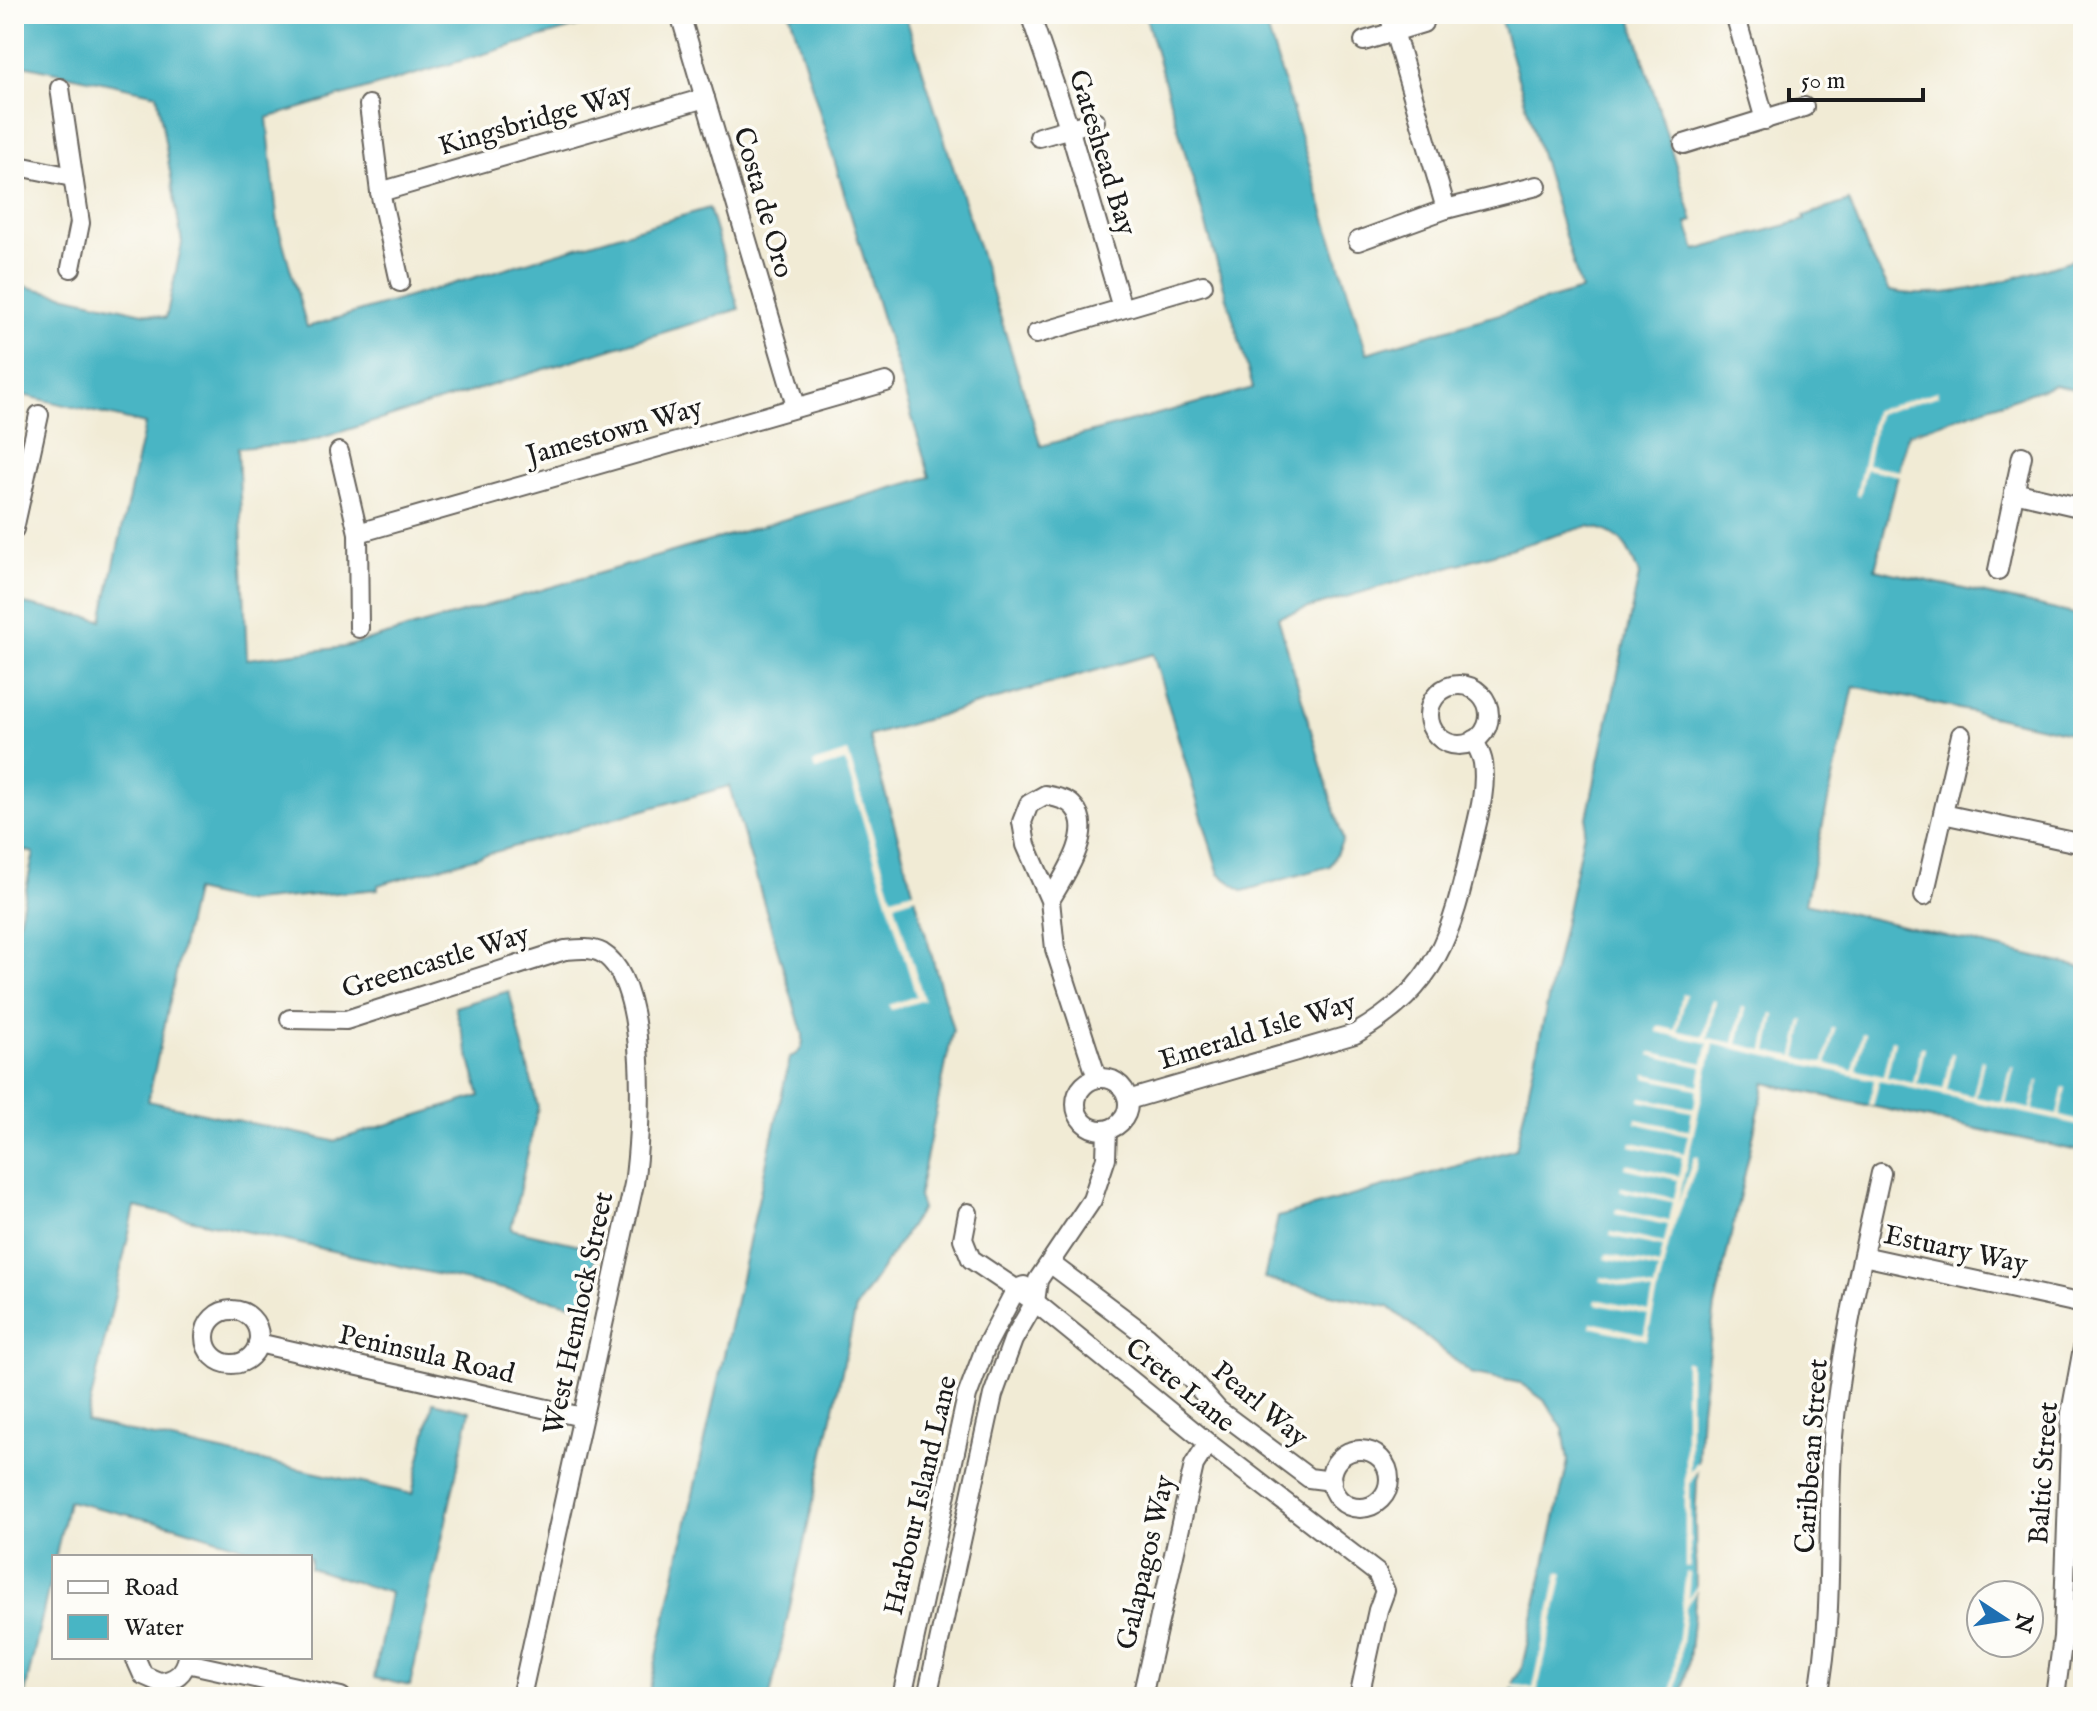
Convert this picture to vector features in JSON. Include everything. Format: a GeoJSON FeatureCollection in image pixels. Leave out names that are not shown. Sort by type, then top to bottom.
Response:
{"type":"FeatureCollection","features":[{"type":"Feature","properties":{"kind":"street","name":"Costa de Oro"},"geometry":{"type":"LineString","coordinates":[[680,14],[796,406]]}},
{"type":"Feature","properties":{"kind":"street","name":"Gateshead Bay"},"geometry":{"type":"LineString","coordinates":[[1030,14],[1069,127],[1122,308]]}},
{"type":"Feature","properties":{"kind":"street"},"geometry":{"type":"LineString","coordinates":[[1389,14],[1446,209]]}},
{"type":"Feature","properties":{"kind":"street"},"geometry":{"type":"LineString","coordinates":[[1735,14],[1765,120]]}},
{"type":"Feature","properties":{"kind":"street"},"geometry":{"type":"LineString","coordinates":[[1364,41],[1423,23]]}},
{"type":"Feature","properties":{"kind":"street"},"geometry":{"type":"LineString","coordinates":[[60,88],[80,223],[71,268]]}},
{"type":"Feature","properties":{"kind":"street","name":"Kingsbridge Way"},"geometry":{"type":"LineString","coordinates":[[380,192],[705,98]]}},
{"type":"Feature","properties":{"kind":"street"},"geometry":{"type":"LineString","coordinates":[[369,105],[380,192],[400,282]]}},
{"type":"Feature","properties":{"kind":"street"},"geometry":{"type":"LineString","coordinates":[[1684,144],[1804,107]]}},
{"type":"Feature","properties":{"kind":"street"},"geometry":{"type":"LineString","coordinates":[[1039,137],[1095,121]]}},
{"type":"Feature","properties":{"kind":"street"},"geometry":{"type":"LineString","coordinates":[[14,165],[72,177]]}},
{"type":"Feature","properties":{"kind":"street"},"geometry":{"type":"LineString","coordinates":[[1358,241],[1446,209],[1537,186]]}},
{"type":"Feature","properties":{"kind":"street"},"geometry":{"type":"LineString","coordinates":[[1036,334],[1203,285]]}},
{"type":"Feature","properties":{"kind":"street","name":"Jamestown Way"},"geometry":{"type":"LineString","coordinates":[[358,533],[886,382]]}},
{"type":"Feature","properties":{"kind":"street"},"geometry":{"type":"LineString","coordinates":[[14,529],[17,498],[39,415]]}},
{"type":"Feature","properties":{"kind":"street"},"geometry":{"type":"LineString","coordinates":[[339,452],[358,533],[359,628]]}},
{"type":"Feature","properties":{"kind":"street"},"geometry":{"type":"LineString","coordinates":[[1998,570],[2022,456]]}},
{"type":"Feature","properties":{"kind":"street"},"geometry":{"type":"LineString","coordinates":[[2014,492],[2083,508]]}},
{"type":"Feature","properties":{"kind":"street"},"geometry":{"type":"LineString","coordinates":[[1924,896],[1961,735]]}},
{"type":"Feature","properties":{"kind":"street","name":"Emerald Isle Way"},"geometry":{"type":"LineString","coordinates":[[1128,1100],[1355,1034],[1383,1018],[1408,996],[1441,951],[1455,918],[1481,801],[1483,762],[1474,740]]}},
{"type":"Feature","properties":{"kind":"street"},"geometry":{"type":"LineString","coordinates":[[1050,900],[1078,849],[1082,827],[1075,807],[1045,795],[1029,804],[1022,822],[1026,845],[1050,900],[1055,949],[1097,1078]]}},
{"type":"Feature","properties":{"kind":"street"},"geometry":{"type":"LineString","coordinates":[[1943,814],[2083,844]]}},
{"type":"Feature","properties":{"kind":"street","name":"Greencastle Way"},"geometry":{"type":"LineString","coordinates":[[290,1019],[346,1020],[565,950],[595,950]]}},
{"type":"Feature","properties":{"kind":"street","name":"West Hemlock Street"},"geometry":{"type":"LineString","coordinates":[[521,1697],[634,1184],[640,1139],[642,1088],[625,980],[612,961],[595,950]]}},
{"type":"Feature","properties":{"kind":"street"},"geometry":{"type":"LineString","coordinates":[[1097,1078],[1113,1080],[1128,1100],[1126,1115],[1107,1130],[1089,1127],[1077,1113],[1076,1104],[1082,1087],[1097,1078]]}},
{"type":"Feature","properties":{"kind":"street","name":"Harbour Island Lane"},"geometry":{"type":"LineString","coordinates":[[927,1697],[993,1395],[1013,1340],[1035,1302],[1038,1280],[1092,1200],[1106,1158],[1107,1130]]}},
{"type":"Feature","properties":{"kind":"street","name":"Caribbean Street"},"geometry":{"type":"LineString","coordinates":[[1818,1697],[1829,1623],[1832,1451],[1838,1386],[1881,1173]]}},
{"type":"Feature","properties":{"kind":"street","name":"Crete Lane"},"geometry":{"type":"LineString","coordinates":[[968,1213],[963,1239],[971,1259],[1035,1302],[1208,1443],[1377,1573],[1385,1591],[1359,1697]]}},
{"type":"Feature","properties":{"kind":"street","name":"Estuary Way"},"geometry":{"type":"LineString","coordinates":[[1863,1256],[2083,1304]]}},
{"type":"Feature","properties":{"kind":"street","name":"Pearl Way"},"geometry":{"type":"LineString","coordinates":[[1050,1263],[1147,1336],[1176,1362],[1218,1410],[1309,1478],[1332,1481]]}},
{"type":"Feature","properties":{"kind":"street"},"geometry":{"type":"LineString","coordinates":[[1016,1289],[1038,1280]]}},
{"type":"Feature","properties":{"kind":"street","name":"Harbour Island Lane"},"geometry":{"type":"LineString","coordinates":[[902,1697],[967,1396],[986,1346],[1016,1289]]}},
{"type":"Feature","properties":{"kind":"street","name":"Peninsula Road"},"geometry":{"type":"LineString","coordinates":[[258,1343],[582,1417]]}},
{"type":"Feature","properties":{"kind":"street","name":"Baltic Street"},"geometry":{"type":"LineString","coordinates":[[2055,1697],[2074,1530],[2071,1413],[2083,1348]]}},
{"type":"Feature","properties":{"kind":"street","name":"Galapagos Way"},"geometry":{"type":"LineString","coordinates":[[1142,1697],[1194,1465],[1208,1443]]}},
{"type":"Feature","properties":{"kind":"street"},"geometry":{"type":"LineString","coordinates":[[136,1659],[143,1675],[159,1682],[177,1678],[187,1660],[341,1697]]}},
{"type":"Feature","properties":{"kind":"water"},"geometry":{"type":"Polygon","coordinates":[[[14,14],[620,14],[267,118],[278,225],[307,327],[709,208],[739,309],[305,443],[238,448],[247,659],[345,647],[930,477],[790,14],[905,14],[1041,446],[1253,388],[1145,14],[1263,14],[1367,353],[1581,290],[1499,14],[1630,14],[1693,221],[1687,223],[1696,250],[1805,220],[1804,216],[1849,201],[1868,250],[1890,291],[1938,294],[1963,290],[2083,257],[2083,391],[2054,385],[1908,434],[1875,569],[2083,616],[2083,736],[1854,686],[1805,903],[2083,968],[2083,1152],[1765,1083],[1715,1307],[1701,1408],[1695,1520],[1696,1592],[1689,1660],[1681,1697],[1511,1697],[1514,1680],[1522,1667],[1568,1461],[1563,1429],[1545,1401],[1520,1383],[1471,1373],[1389,1307],[1264,1279],[1278,1217],[1516,1149],[1639,575],[1627,548],[1609,532],[1588,526],[1278,617],[1343,840],[1330,866],[1243,891],[1219,874],[1153,654],[869,736],[953,1030],[918,1197],[922,1208],[856,1308],[770,1697],[648,1697],[790,1057],[801,1049],[803,1043],[729,786],[378,885],[378,889],[241,902],[194,891],[148,1101],[334,1141],[480,1096],[455,1007],[509,991],[538,1107],[511,1229],[597,1249],[584,1307],[135,1207],[86,1422],[412,1494],[433,1402],[470,1411],[410,1686],[374,1678],[390,1593],[312,1569],[312,1555],[270,1555],[176,1526],[68,1501],[56,1555],[52,1555],[52,1572],[24,1697],[14,1697],[14,944],[34,853],[14,848],[14,602],[102,620],[145,424],[14,393],[14,284],[166,318],[182,243],[157,94],[14,63],[14,14]]]}},
{"type":"Feature","properties":{"kind":"pier"},"geometry":{"type":"Polygon","coordinates":[[[1937,391],[1938,396],[1878,414],[1867,464],[1901,471],[1900,476],[1866,469],[1860,496],[1856,495],[1874,411],[1937,391]]]}},
{"type":"Feature","properties":{"kind":"pier"},"geometry":{"type":"Polygon","coordinates":[[[848,752],[892,897],[917,890],[919,896],[895,904],[924,1000],[891,1010],[889,1005],[916,996],[845,762],[815,770],[813,763],[848,752]]]}},
{"type":"Feature","properties":{"kind":"pier"},"geometry":{"type":"Polygon","coordinates":[[[1682,994],[1686,994],[1678,1031],[1704,1036],[1712,1000],[1716,1001],[1708,1038],[1734,1043],[1742,1007],[1746,1008],[1738,1044],[1764,1050],[1772,1013],[1775,1014],[1768,1051],[1794,1056],[1802,1020],[1805,1021],[1797,1057],[1824,1063],[1832,1027],[1835,1028],[1827,1064],[1853,1070],[1862,1033],[1865,1034],[1857,1070],[1883,1076],[1891,1040],[1895,1041],[1887,1077],[1913,1083],[1921,1047],[1925,1047],[1917,1084],[1943,1089],[1951,1053],[1955,1054],[1947,1090],[1973,1096],[1981,1060],[1984,1061],[1976,1097],[2002,1102],[2011,1067],[2014,1067],[2006,1103],[2030,1109],[2037,1081],[2033,1110],[2057,1115],[2063,1087],[2066,1088],[2060,1115],[2083,1121],[2083,1126],[1879,1081],[1873,1106],[1869,1106],[1874,1080],[1714,1044],[1678,1203],[1694,1156],[1698,1157],[1697,1166],[1671,1234],[1647,1340],[1590,1327],[1591,1322],[1644,1334],[1648,1315],[1595,1304],[1596,1299],[1649,1311],[1653,1293],[1600,1281],[1601,1277],[1654,1289],[1658,1270],[1605,1259],[1606,1254],[1659,1266],[1663,1247],[1610,1236],[1611,1232],[1664,1243],[1668,1225],[1615,1214],[1616,1209],[1669,1221],[1673,1202],[1620,1191],[1621,1187],[1674,1198],[1678,1180],[1625,1168],[1626,1164],[1679,1176],[1682,1157],[1630,1146],[1631,1142],[1684,1153],[1688,1135],[1635,1123],[1636,1119],[1689,1130],[1692,1112],[1640,1101],[1641,1097],[1694,1108],[1697,1089],[1646,1078],[1646,1074],[1699,1085],[1702,1067],[1650,1055],[1651,1052],[1703,1063],[1708,1043],[1657,1032],[1658,1026],[1675,1030],[1682,994]]]}},
{"type":"Feature","properties":{"kind":"pier"},"geometry":{"type":"Polygon","coordinates":[[[1685,1362],[1690,1362],[1690,1472],[1699,1463],[1699,1469],[1690,1483],[1690,1567],[1685,1567],[1685,1362]]]}},
{"type":"Feature","properties":{"kind":"pier"},"geometry":{"type":"Polygon","coordinates":[[[1558,1572],[1564,1573],[1537,1693],[1535,1697],[1529,1697],[1532,1692],[1509,1687],[1510,1683],[1533,1688],[1558,1572]]]}},
{"type":"Feature","properties":{"kind":"pier"},"geometry":{"type":"Polygon","coordinates":[[[1686,1572],[1690,1573],[1688,1598],[1697,1586],[1697,1590],[1686,1607],[1676,1694],[1671,1694],[1686,1572]]]}}]}
